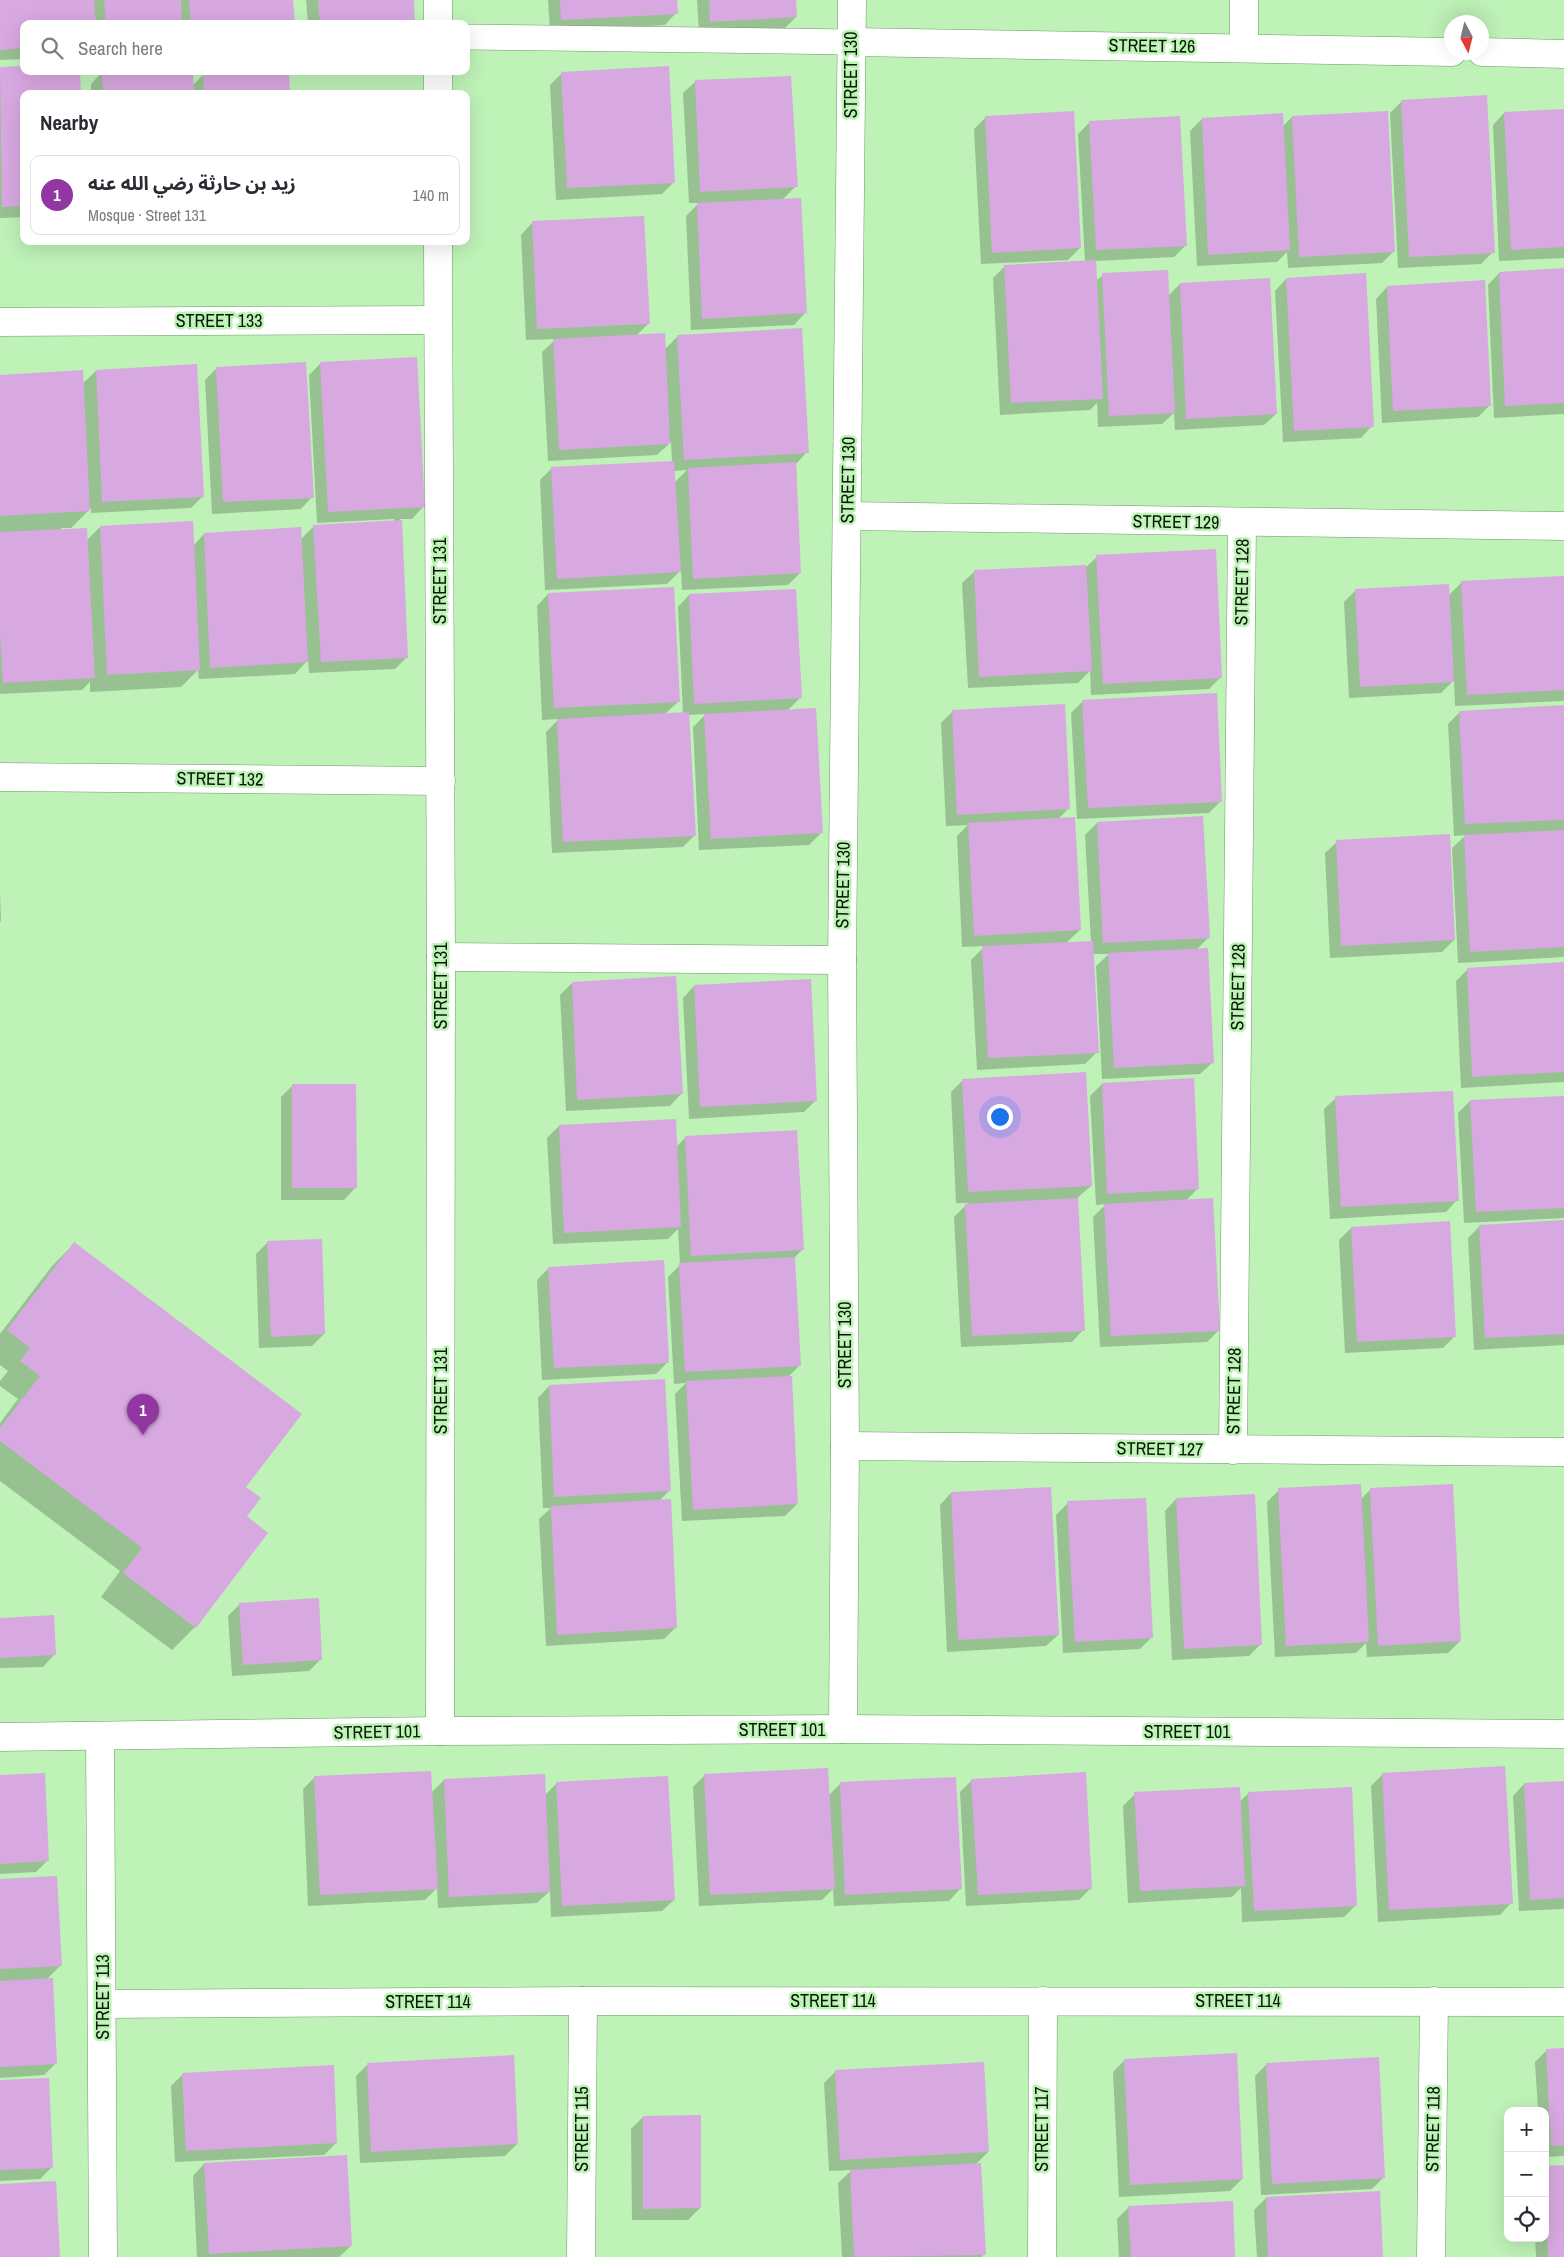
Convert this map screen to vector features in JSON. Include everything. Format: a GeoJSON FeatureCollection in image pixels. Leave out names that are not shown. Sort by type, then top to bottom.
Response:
{"type":"FeatureCollection","features":[{"type":"Feature","properties":{"kind":"street"},"geometry":{"type":"LineString","coordinates":[[438,0],[438,20]]}},
{"type":"Feature","properties":{"kind":"street","name":"STREET 130"},"geometry":{"type":"LineString","coordinates":[[843,1730],[845,1446],[842,960],[852,0]]}},
{"type":"Feature","properties":{"kind":"street"},"geometry":{"type":"LineString","coordinates":[[1244,0],[1244,48]]}},
{"type":"Feature","properties":{"kind":"street","name":"STREET 126"},"geometry":{"type":"LineString","coordinates":[[852,42],[1444,52]]}},
{"type":"Feature","properties":{"kind":"street"},"geometry":{"type":"LineString","coordinates":[[1489,52],[1564,54]]}},
{"type":"Feature","properties":{"kind":"street"},"geometry":{"type":"LineString","coordinates":[[438,75],[438,90]]}},
{"type":"Feature","properties":{"kind":"street","name":"STREET 131"},"geometry":{"type":"LineString","coordinates":[[438,245],[442,957],[440,1731]]}},
{"type":"Feature","properties":{"kind":"street","name":"STREET 133"},"geometry":{"type":"LineString","coordinates":[[0,322],[438,320]]}},
{"type":"Feature","properties":{"kind":"street","name":"STREET 129"},"geometry":{"type":"LineString","coordinates":[[847,516],[1564,526]]}},
{"type":"Feature","properties":{"kind":"street","name":"STREET 128"},"geometry":{"type":"LineString","coordinates":[[1233,1450],[1242,523]]}},
{"type":"Feature","properties":{"kind":"street","name":"STREET 132"},"geometry":{"type":"LineString","coordinates":[[0,777],[441,782]]}},
{"type":"Feature","properties":{"kind":"street"},"geometry":{"type":"LineString","coordinates":[[442,957],[842,960]]}},
{"type":"Feature","properties":{"kind":"street","name":"STREET 127"},"geometry":{"type":"LineString","coordinates":[[845,1446],[1564,1452]]}},
{"type":"Feature","properties":{"kind":"street","name":"STREET 101"},"geometry":{"type":"LineString","coordinates":[[0,1738],[440,1731],[843,1730],[1564,1734]]}},
{"type":"Feature","properties":{"kind":"street","name":"STREET 113"},"geometry":{"type":"LineString","coordinates":[[100,1737],[103,2257]]}},
{"type":"Feature","properties":{"kind":"street","name":"STREET 114"},"geometry":{"type":"LineString","coordinates":[[103,2004],[584,2001],[1564,2002]]}},
{"type":"Feature","properties":{"kind":"street","name":"STREET 115"},"geometry":{"type":"LineString","coordinates":[[582,2257],[584,2001]]}},
{"type":"Feature","properties":{"kind":"street","name":"STREET 117"},"geometry":{"type":"LineString","coordinates":[[1042,2257],[1043,2001]]}},
{"type":"Feature","properties":{"kind":"street","name":"STREET 118"},"geometry":{"type":"LineString","coordinates":[[1432,2257],[1434,2001]]}},
{"type":"Feature","properties":{"kind":"lane"},"geometry":{"type":"LineString","coordinates":[[470,37],[852,42]]}},
{"type":"Feature","properties":{"kind":"building"},"geometry":{"type":"Polygon","coordinates":[[[0,0],[94,0],[96,20],[20,20],[20,48],[0,50],[0,0]]]}},
{"type":"Feature","properties":{"kind":"building"},"geometry":{"type":"Polygon","coordinates":[[[104,0],[181,0],[182,20],[106,20],[104,0]]]}},
{"type":"Feature","properties":{"kind":"building"},"geometry":{"type":"Polygon","coordinates":[[[189,0],[293,0],[295,20],[191,20],[189,0]]]}},
{"type":"Feature","properties":{"kind":"building"},"geometry":{"type":"Polygon","coordinates":[[[318,0],[414,0],[415,20],[320,20],[318,0]]]}},
{"type":"Feature","properties":{"kind":"building"},"geometry":{"type":"Polygon","coordinates":[[[560,0],[677,0],[678,14],[561,20],[560,0]]]}},
{"type":"Feature","properties":{"kind":"building"},"geometry":{"type":"Polygon","coordinates":[[[709,0],[796,0],[797,17],[710,22],[709,0]]]}},
{"type":"Feature","properties":{"kind":"building"},"geometry":{"type":"Polygon","coordinates":[[[20,66],[20,75],[80,75],[81,90],[20,90],[20,206],[2,207],[0,67],[20,66]]]}},
{"type":"Feature","properties":{"kind":"building"},"geometry":{"type":"Polygon","coordinates":[[[669,66],[675,183],[567,188],[561,72],[669,66]]]}},
{"type":"Feature","properties":{"kind":"building"},"geometry":{"type":"Polygon","coordinates":[[[102,75],[193,75],[194,90],[103,90],[102,75]]]}},
{"type":"Feature","properties":{"kind":"building"},"geometry":{"type":"Polygon","coordinates":[[[203,75],[289,75],[290,90],[204,90],[203,75]]]}},
{"type":"Feature","properties":{"kind":"building"},"geometry":{"type":"Polygon","coordinates":[[[791,76],[798,187],[700,192],[695,80],[791,76]]]}},
{"type":"Feature","properties":{"kind":"building"},"geometry":{"type":"Polygon","coordinates":[[[1487,95],[1495,253],[1409,257],[1401,100],[1487,95]]]}},
{"type":"Feature","properties":{"kind":"building"},"geometry":{"type":"Polygon","coordinates":[[[1564,109],[1564,247],[1511,250],[1504,112],[1564,109]]]}},
{"type":"Feature","properties":{"kind":"building"},"geometry":{"type":"Polygon","coordinates":[[[1074,111],[1081,248],[992,253],[985,116],[1074,111]]]}},
{"type":"Feature","properties":{"kind":"building"},"geometry":{"type":"Polygon","coordinates":[[[1388,111],[1395,252],[1299,257],[1292,116],[1388,111]]]}},
{"type":"Feature","properties":{"kind":"building"},"geometry":{"type":"Polygon","coordinates":[[[1283,113],[1290,250],[1208,255],[1202,118],[1283,113]]]}},
{"type":"Feature","properties":{"kind":"building"},"geometry":{"type":"Polygon","coordinates":[[[1180,116],[1187,246],[1096,250],[1089,121],[1180,116]]]}},
{"type":"Feature","properties":{"kind":"building"},"geometry":{"type":"Polygon","coordinates":[[[801,198],[807,313],[702,319],[697,203],[801,198]]]}},
{"type":"Feature","properties":{"kind":"building"},"geometry":{"type":"Polygon","coordinates":[[[644,216],[650,324],[537,329],[532,221],[644,216]]]}},
{"type":"Feature","properties":{"kind":"building"},"geometry":{"type":"Polygon","coordinates":[[[1096,260],[1103,399],[1011,403],[1004,265],[1096,260]]]}},
{"type":"Feature","properties":{"kind":"building"},"geometry":{"type":"Polygon","coordinates":[[[1564,268],[1564,403],[1505,406],[1499,272],[1564,268]]]}},
{"type":"Feature","properties":{"kind":"building"},"geometry":{"type":"Polygon","coordinates":[[[1168,270],[1175,413],[1109,416],[1102,273],[1168,270]]]}},
{"type":"Feature","properties":{"kind":"building"},"geometry":{"type":"Polygon","coordinates":[[[1366,273],[1374,427],[1294,431],[1286,278],[1366,273]]]}},
{"type":"Feature","properties":{"kind":"building"},"geometry":{"type":"Polygon","coordinates":[[[1270,278],[1277,414],[1186,419],[1180,283],[1270,278]]]}},
{"type":"Feature","properties":{"kind":"building"},"geometry":{"type":"Polygon","coordinates":[[[1485,280],[1491,406],[1393,411],[1387,286],[1485,280]]]}},
{"type":"Feature","properties":{"kind":"building"},"geometry":{"type":"Polygon","coordinates":[[[802,328],[809,453],[684,460],[677,335],[802,328]]]}},
{"type":"Feature","properties":{"kind":"building"},"geometry":{"type":"Polygon","coordinates":[[[665,333],[670,444],[559,450],[553,339],[665,333]]]}},
{"type":"Feature","properties":{"kind":"building"},"geometry":{"type":"Polygon","coordinates":[[[417,357],[425,507],[328,512],[320,362],[417,357]]]}},
{"type":"Feature","properties":{"kind":"building"},"geometry":{"type":"Polygon","coordinates":[[[306,362],[314,498],[223,502],[216,367],[306,362]]]}},
{"type":"Feature","properties":{"kind":"building"},"geometry":{"type":"Polygon","coordinates":[[[197,364],[204,497],[102,502],[96,370],[197,364]]]}},
{"type":"Feature","properties":{"kind":"building"},"geometry":{"type":"Polygon","coordinates":[[[83,370],[90,511],[0,516],[0,375],[83,370]]]}},
{"type":"Feature","properties":{"kind":"building"},"geometry":{"type":"Polygon","coordinates":[[[674,461],[681,572],[557,579],[551,467],[674,461]]]}},
{"type":"Feature","properties":{"kind":"building"},"geometry":{"type":"Polygon","coordinates":[[[796,462],[801,573],[693,579],[688,468],[796,462]]]}},
{"type":"Feature","properties":{"kind":"building"},"geometry":{"type":"Polygon","coordinates":[[[402,520],[408,658],[321,662],[313,525],[402,520]]]}},
{"type":"Feature","properties":{"kind":"building"},"geometry":{"type":"Polygon","coordinates":[[[193,521],[200,670],[107,675],[100,526],[193,521]]]}},
{"type":"Feature","properties":{"kind":"building"},"geometry":{"type":"Polygon","coordinates":[[[301,527],[308,662],[210,668],[204,533],[301,527]]]}},
{"type":"Feature","properties":{"kind":"building"},"geometry":{"type":"Polygon","coordinates":[[[87,528],[95,678],[3,683],[0,632],[0,532],[87,528]]]}},
{"type":"Feature","properties":{"kind":"building"},"geometry":{"type":"Polygon","coordinates":[[[1216,549],[1222,678],[1103,684],[1096,555],[1216,549]]]}},
{"type":"Feature","properties":{"kind":"building"},"geometry":{"type":"Polygon","coordinates":[[[1086,565],[1092,671],[979,677],[974,570],[1086,565]]]}},
{"type":"Feature","properties":{"kind":"building"},"geometry":{"type":"Polygon","coordinates":[[[1564,576],[1564,690],[1467,695],[1461,581],[1564,576]]]}},
{"type":"Feature","properties":{"kind":"building"},"geometry":{"type":"Polygon","coordinates":[[[1449,584],[1454,682],[1360,687],[1355,589],[1449,584]]]}},
{"type":"Feature","properties":{"kind":"building"},"geometry":{"type":"Polygon","coordinates":[[[674,587],[680,702],[554,708],[548,593],[674,587]]]}},
{"type":"Feature","properties":{"kind":"building"},"geometry":{"type":"Polygon","coordinates":[[[796,589],[802,698],[694,704],[689,594],[796,589]]]}},
{"type":"Feature","properties":{"kind":"building"},"geometry":{"type":"Polygon","coordinates":[[[1217,693],[1222,802],[1088,808],[1082,700],[1217,693]]]}},
{"type":"Feature","properties":{"kind":"building"},"geometry":{"type":"Polygon","coordinates":[[[1065,704],[1070,809],[957,815],[952,710],[1065,704]]]}},
{"type":"Feature","properties":{"kind":"building"},"geometry":{"type":"Polygon","coordinates":[[[1564,705],[1564,820],[1465,824],[1459,711],[1564,705]]]}},
{"type":"Feature","properties":{"kind":"building"},"geometry":{"type":"Polygon","coordinates":[[[816,708],[823,833],[711,839],[704,714],[816,708]]]}},
{"type":"Feature","properties":{"kind":"building"},"geometry":{"type":"Polygon","coordinates":[[[689,712],[696,836],[563,842],[557,719],[689,712]]]}},
{"type":"Feature","properties":{"kind":"building"},"geometry":{"type":"Polygon","coordinates":[[[1203,816],[1210,938],[1103,943],[1097,822],[1203,816]]]}},
{"type":"Feature","properties":{"kind":"building"},"geometry":{"type":"Polygon","coordinates":[[[1075,817],[1081,930],[974,936],[968,823],[1075,817]]]}},
{"type":"Feature","properties":{"kind":"building"},"geometry":{"type":"Polygon","coordinates":[[[1564,830],[1564,947],[1470,952],[1464,835],[1564,830]]]}},
{"type":"Feature","properties":{"kind":"building"},"geometry":{"type":"Polygon","coordinates":[[[1450,834],[1455,940],[1341,946],[1336,840],[1450,834]]]}},
{"type":"Feature","properties":{"kind":"building"},"geometry":{"type":"Polygon","coordinates":[[[1093,941],[1099,1053],[988,1058],[982,946],[1093,941]]]}},
{"type":"Feature","properties":{"kind":"building"},"geometry":{"type":"Polygon","coordinates":[[[1208,948],[1214,1063],[1114,1068],[1108,953],[1208,948]]]}},
{"type":"Feature","properties":{"kind":"building"},"geometry":{"type":"Polygon","coordinates":[[[1564,962],[1564,1072],[1472,1077],[1467,968],[1564,962]]]}},
{"type":"Feature","properties":{"kind":"building"},"geometry":{"type":"Polygon","coordinates":[[[676,976],[683,1094],[577,1100],[572,982],[676,976]]]}},
{"type":"Feature","properties":{"kind":"building"},"geometry":{"type":"Polygon","coordinates":[[[811,979],[817,1101],[700,1107],[694,985],[811,979]]]}},
{"type":"Feature","properties":{"kind":"building"},"geometry":{"type":"Polygon","coordinates":[[[1086,1072],[1092,1186],[968,1192],[962,1079],[1086,1072]]]}},
{"type":"Feature","properties":{"kind":"building"},"geometry":{"type":"Polygon","coordinates":[[[1194,1078],[1199,1189],[1107,1194],[1102,1083],[1194,1078]]]}},
{"type":"Feature","properties":{"kind":"building"},"geometry":{"type":"Polygon","coordinates":[[[292,1084],[356,1084],[357,1188],[292,1188],[292,1084]]]}},
{"type":"Feature","properties":{"kind":"building"},"geometry":{"type":"Polygon","coordinates":[[[1453,1091],[1459,1201],[1341,1207],[1335,1096],[1453,1091]]]}},
{"type":"Feature","properties":{"kind":"building"},"geometry":{"type":"Polygon","coordinates":[[[1564,1096],[1564,1208],[1476,1212],[1470,1100],[1564,1096]]]}},
{"type":"Feature","properties":{"kind":"building"},"geometry":{"type":"Polygon","coordinates":[[[676,1119],[681,1227],[564,1233],[559,1125],[676,1119]]]}},
{"type":"Feature","properties":{"kind":"building"},"geometry":{"type":"Polygon","coordinates":[[[797,1130],[804,1250],[691,1256],[685,1136],[797,1130]]]}},
{"type":"Feature","properties":{"kind":"building"},"geometry":{"type":"Polygon","coordinates":[[[1078,1198],[1085,1331],[972,1336],[965,1204],[1078,1198]]]}},
{"type":"Feature","properties":{"kind":"building"},"geometry":{"type":"Polygon","coordinates":[[[1213,1198],[1220,1331],[1111,1336],[1104,1204],[1213,1198]]]}},
{"type":"Feature","properties":{"kind":"building"},"geometry":{"type":"Polygon","coordinates":[[[1564,1220],[1564,1334],[1485,1338],[1479,1225],[1564,1220]]]}},
{"type":"Feature","properties":{"kind":"building"},"geometry":{"type":"Polygon","coordinates":[[[1450,1221],[1456,1337],[1357,1342],[1351,1227],[1450,1221]]]}},
{"type":"Feature","properties":{"kind":"building"},"geometry":{"type":"Polygon","coordinates":[[[322,1239],[325,1334],[271,1337],[267,1241],[322,1239]]]}},
{"type":"Feature","properties":{"kind":"building"},"geometry":{"type":"Polygon","coordinates":[[[74,1242],[302,1414],[246,1487],[261,1498],[247,1516],[268,1533],[196,1628],[123,1573],[142,1548],[0,1441],[0,1428],[40,1376],[20,1361],[30,1348],[7,1330],[74,1242]]]}},
{"type":"Feature","properties":{"kind":"building"},"geometry":{"type":"Polygon","coordinates":[[[795,1257],[801,1366],[685,1372],[679,1263],[795,1257]]]}},
{"type":"Feature","properties":{"kind":"building"},"geometry":{"type":"Polygon","coordinates":[[[664,1260],[669,1363],[554,1368],[548,1267],[664,1260]]]}},
{"type":"Feature","properties":{"kind":"building"},"geometry":{"type":"Polygon","coordinates":[[[792,1376],[798,1504],[693,1510],[686,1381],[792,1376]]]}},
{"type":"Feature","properties":{"kind":"building"},"geometry":{"type":"Polygon","coordinates":[[[665,1379],[671,1491],[554,1497],[549,1385],[665,1379]]]}},
{"type":"Feature","properties":{"kind":"building"},"geometry":{"type":"Polygon","coordinates":[[[1361,1484],[1369,1642],[1286,1646],[1278,1488],[1361,1484]]]}},
{"type":"Feature","properties":{"kind":"building"},"geometry":{"type":"Polygon","coordinates":[[[1453,1484],[1461,1641],[1378,1646],[1370,1488],[1453,1484]]]}},
{"type":"Feature","properties":{"kind":"building"},"geometry":{"type":"Polygon","coordinates":[[[1051,1487],[1059,1635],[958,1640],[951,1492],[1051,1487]]]}},
{"type":"Feature","properties":{"kind":"building"},"geometry":{"type":"Polygon","coordinates":[[[1255,1494],[1262,1645],[1184,1649],[1176,1498],[1255,1494]]]}},
{"type":"Feature","properties":{"kind":"building"},"geometry":{"type":"Polygon","coordinates":[[[1146,1498],[1153,1638],[1075,1642],[1067,1501],[1146,1498]]]}},
{"type":"Feature","properties":{"kind":"building"},"geometry":{"type":"Polygon","coordinates":[[[671,1499],[677,1628],[557,1635],[551,1506],[671,1499]]]}},
{"type":"Feature","properties":{"kind":"building"},"geometry":{"type":"Polygon","coordinates":[[[319,1598],[322,1660],[243,1665],[239,1603],[319,1598]]]}},
{"type":"Feature","properties":{"kind":"building"},"geometry":{"type":"Polygon","coordinates":[[[54,1615],[56,1655],[0,1658],[0,1618],[54,1615]]]}},
{"type":"Feature","properties":{"kind":"building"},"geometry":{"type":"Polygon","coordinates":[[[1505,1766],[1513,1904],[1389,1910],[1382,1773],[1505,1766]]]}},
{"type":"Feature","properties":{"kind":"building"},"geometry":{"type":"Polygon","coordinates":[[[828,1768],[835,1889],[710,1895],[704,1774],[828,1768]]]}},
{"type":"Feature","properties":{"kind":"building"},"geometry":{"type":"Polygon","coordinates":[[[431,1771],[438,1889],[320,1895],[314,1776],[431,1771]]]}},
{"type":"Feature","properties":{"kind":"building"},"geometry":{"type":"Polygon","coordinates":[[[1086,1772],[1092,1889],[978,1895],[971,1779],[1086,1772]]]}},
{"type":"Feature","properties":{"kind":"building"},"geometry":{"type":"Polygon","coordinates":[[[45,1773],[49,1861],[0,1864],[0,1775],[45,1773]]]}},
{"type":"Feature","properties":{"kind":"building"},"geometry":{"type":"Polygon","coordinates":[[[545,1774],[550,1892],[449,1897],[444,1779],[545,1774]]]}},
{"type":"Feature","properties":{"kind":"building"},"geometry":{"type":"Polygon","coordinates":[[[668,1776],[675,1900],[562,1906],[556,1782],[668,1776]]]}},
{"type":"Feature","properties":{"kind":"building"},"geometry":{"type":"Polygon","coordinates":[[[956,1777],[962,1889],[845,1895],[840,1782],[956,1777]]]}},
{"type":"Feature","properties":{"kind":"building"},"geometry":{"type":"Polygon","coordinates":[[[1564,1781],[1564,1898],[1530,1900],[1524,1783],[1564,1781]]]}},
{"type":"Feature","properties":{"kind":"building"},"geometry":{"type":"Polygon","coordinates":[[[1240,1787],[1245,1886],[1140,1891],[1134,1792],[1240,1787]]]}},
{"type":"Feature","properties":{"kind":"building"},"geometry":{"type":"Polygon","coordinates":[[[1352,1787],[1357,1906],[1254,1911],[1248,1792],[1352,1787]]]}},
{"type":"Feature","properties":{"kind":"building"},"geometry":{"type":"Polygon","coordinates":[[[57,1876],[62,1966],[0,1969],[0,1879],[57,1876]]]}},
{"type":"Feature","properties":{"kind":"building"},"geometry":{"type":"Polygon","coordinates":[[[53,1978],[57,2064],[0,2067],[0,1981],[53,1978]]]}},
{"type":"Feature","properties":{"kind":"building"},"geometry":{"type":"Polygon","coordinates":[[[1564,2048],[1564,2145],[1551,2146],[1546,2049],[1564,2048]]]}},
{"type":"Feature","properties":{"kind":"building"},"geometry":{"type":"Polygon","coordinates":[[[1237,2053],[1243,2179],[1130,2185],[1124,2059],[1237,2053]]]}},
{"type":"Feature","properties":{"kind":"building"},"geometry":{"type":"Polygon","coordinates":[[[514,2055],[518,2144],[371,2152],[367,2063],[514,2055]]]}},
{"type":"Feature","properties":{"kind":"building"},"geometry":{"type":"Polygon","coordinates":[[[1379,2057],[1385,2178],[1272,2184],[1266,2063],[1379,2057]]]}},
{"type":"Feature","properties":{"kind":"building"},"geometry":{"type":"Polygon","coordinates":[[[984,2062],[989,2152],[840,2160],[835,2070],[984,2062]]]}},
{"type":"Feature","properties":{"kind":"building"},"geometry":{"type":"Polygon","coordinates":[[[334,2065],[337,2143],[186,2151],[182,2073],[334,2065]]]}},
{"type":"Feature","properties":{"kind":"building"},"geometry":{"type":"Polygon","coordinates":[[[49,2078],[53,2168],[0,2170],[0,2080],[49,2078]]]}},
{"type":"Feature","properties":{"kind":"building"},"geometry":{"type":"Polygon","coordinates":[[[701,2115],[701,2208],[643,2209],[643,2116],[701,2115]]]}},
{"type":"Feature","properties":{"kind":"building"},"geometry":{"type":"Polygon","coordinates":[[[347,2155],[352,2246],[209,2254],[204,2163],[347,2155]]]}},
{"type":"Feature","properties":{"kind":"building"},"geometry":{"type":"Polygon","coordinates":[[[981,2163],[986,2255],[854,2257],[850,2170],[981,2163]]]}},
{"type":"Feature","properties":{"kind":"building"},"geometry":{"type":"Polygon","coordinates":[[[1564,2165],[1564,2257],[1548,2257],[1549,2166],[1564,2165]]]}},
{"type":"Feature","properties":{"kind":"building"},"geometry":{"type":"Polygon","coordinates":[[[56,2181],[60,2257],[0,2257],[0,2184],[56,2181]]]}},
{"type":"Feature","properties":{"kind":"building"},"geometry":{"type":"Polygon","coordinates":[[[1380,2191],[1383,2257],[1268,2257],[1266,2197],[1380,2191]]]}},
{"type":"Feature","properties":{"kind":"building"},"geometry":{"type":"Polygon","coordinates":[[[1233,2201],[1235,2257],[1131,2257],[1128,2206],[1233,2201]]]}},
{"type":"Feature","properties":{"kind":"place","name":"زيد بن حارثة رضي الله عنه"},"geometry":{"type":"Point","coordinates":[143,1435]}}]}
